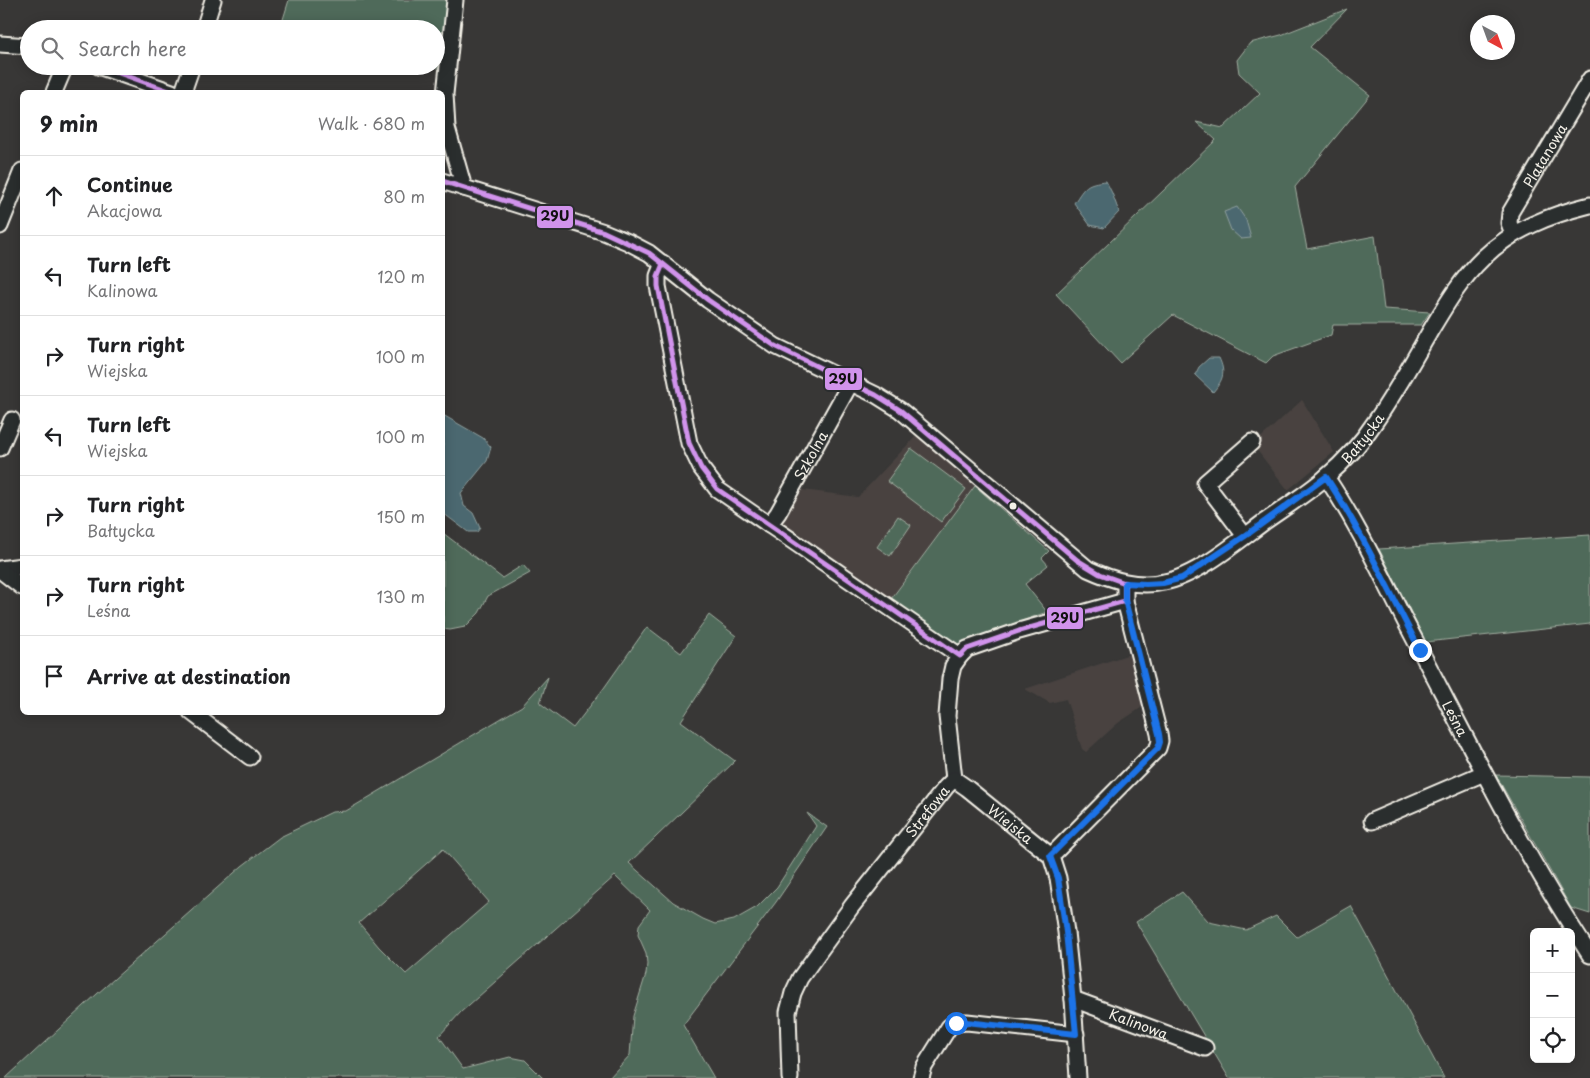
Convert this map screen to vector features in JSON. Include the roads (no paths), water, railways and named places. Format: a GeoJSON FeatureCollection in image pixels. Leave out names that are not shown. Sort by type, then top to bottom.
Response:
{"type":"FeatureCollection","features":[{"type":"Feature","properties":{"kind":"street"},"geometry":{"type":"LineString","coordinates":[[207,20],[213,0]]}},
{"type":"Feature","properties":{"kind":"street"},"geometry":{"type":"LineString","coordinates":[[455,0],[445,94],[447,128],[464,188]]}},
{"type":"Feature","properties":{"kind":"street"},"geometry":{"type":"LineString","coordinates":[[0,44],[20,45]]}},
{"type":"Feature","properties":{"kind":"street"},"geometry":{"type":"LineString","coordinates":[[55,90],[61,75]]}},
{"type":"Feature","properties":{"kind":"street"},"geometry":{"type":"LineString","coordinates":[[124,75],[166,90]]}},
{"type":"Feature","properties":{"kind":"street"},"geometry":{"type":"LineString","coordinates":[[184,90],[189,75]]}},
{"type":"Feature","properties":{"kind":"street","name":"Platanowa"},"geometry":{"type":"LineString","coordinates":[[1513,234],[1509,223],[1510,212],[1590,79]]}},
{"type":"Feature","properties":{"kind":"street"},"geometry":{"type":"LineString","coordinates":[[0,226],[20,176]]}},
{"type":"Feature","properties":{"kind":"street","name":"Bałtycka"},"geometry":{"type":"LineString","coordinates":[[445,182],[604,232],[628,242],[663,263],[708,300],[775,346],[876,395],[900,410],[1082,564],[1108,578],[1125,583],[1146,584],[1163,583],[1182,578],[1245,536],[1326,477],[1359,443],[1375,422],[1458,287],[1484,257],[1513,234],[1550,217],[1590,205]]}},
{"type":"Feature","properties":{"kind":"street"},"geometry":{"type":"LineString","coordinates":[[663,263],[658,276],[658,286],[689,443],[702,468],[717,489],[960,656],[967,649],[1020,631],[1125,600]]}},
{"type":"Feature","properties":{"kind":"street","name":"Szkolna"},"geometry":{"type":"LineString","coordinates":[[768,525],[778,513],[850,384]]}},
{"type":"Feature","properties":{"kind":"street"},"geometry":{"type":"LineString","coordinates":[[0,448],[12,420]]}},
{"type":"Feature","properties":{"kind":"street"},"geometry":{"type":"LineString","coordinates":[[1245,536],[1205,484],[1252,442]]}},
{"type":"Feature","properties":{"kind":"street","name":"Leśna"},"geometry":{"type":"LineString","coordinates":[[1326,477],[1367,548],[1522,844],[1590,955]]}},
{"type":"Feature","properties":{"kind":"street"},"geometry":{"type":"LineString","coordinates":[[0,570],[20,566]]}},
{"type":"Feature","properties":{"kind":"street"},"geometry":{"type":"LineString","coordinates":[[0,570],[20,585]]}},
{"type":"Feature","properties":{"kind":"street"},"geometry":{"type":"LineString","coordinates":[[1078,1078],[1074,999],[1058,878],[1050,856],[1158,748],[1160,742],[1125,600],[1125,583]]}},
{"type":"Feature","properties":{"kind":"street","name":"Strefowa"},"geometry":{"type":"LineString","coordinates":[[790,1078],[788,1012],[793,993],[800,978],[864,891],[954,779],[947,716],[950,679],[953,666],[960,656]]}},
{"type":"Feature","properties":{"kind":"street"},"geometry":{"type":"LineString","coordinates":[[195,715],[250,757]]}},
{"type":"Feature","properties":{"kind":"street"},"geometry":{"type":"LineString","coordinates":[[1372,820],[1484,773]]}},
{"type":"Feature","properties":{"kind":"street","name":"Wiejska"},"geometry":{"type":"LineString","coordinates":[[954,779],[1050,856]]}},
{"type":"Feature","properties":{"kind":"street","name":"Kalinowa"},"geometry":{"type":"LineString","coordinates":[[1074,999],[1204,1048]]}},
{"type":"Feature","properties":{"kind":"street"},"geometry":{"type":"LineString","coordinates":[[922,1078],[924,1067],[949,1027],[956,1023],[966,1022],[1076,1034]]}},
{"type":"Feature","properties":{"kind":"water"},"geometry":{"type":"Polygon","coordinates":[[[1106,181],[1119,212],[1104,228],[1090,225],[1074,203],[1087,186],[1106,181]]]}},
{"type":"Feature","properties":{"kind":"water"},"geometry":{"type":"Polygon","coordinates":[[[1237,207],[1246,220],[1251,238],[1241,239],[1231,230],[1224,212],[1237,207]]]}},
{"type":"Feature","properties":{"kind":"water"},"geometry":{"type":"Polygon","coordinates":[[[1209,358],[1219,358],[1223,372],[1219,384],[1213,392],[1195,375],[1199,367],[1209,358]]]}},
{"type":"Feature","properties":{"kind":"water"},"geometry":{"type":"Polygon","coordinates":[[[445,416],[483,438],[491,447],[487,461],[461,493],[464,506],[473,513],[480,528],[477,532],[468,532],[445,515],[445,416]]]}}]}
